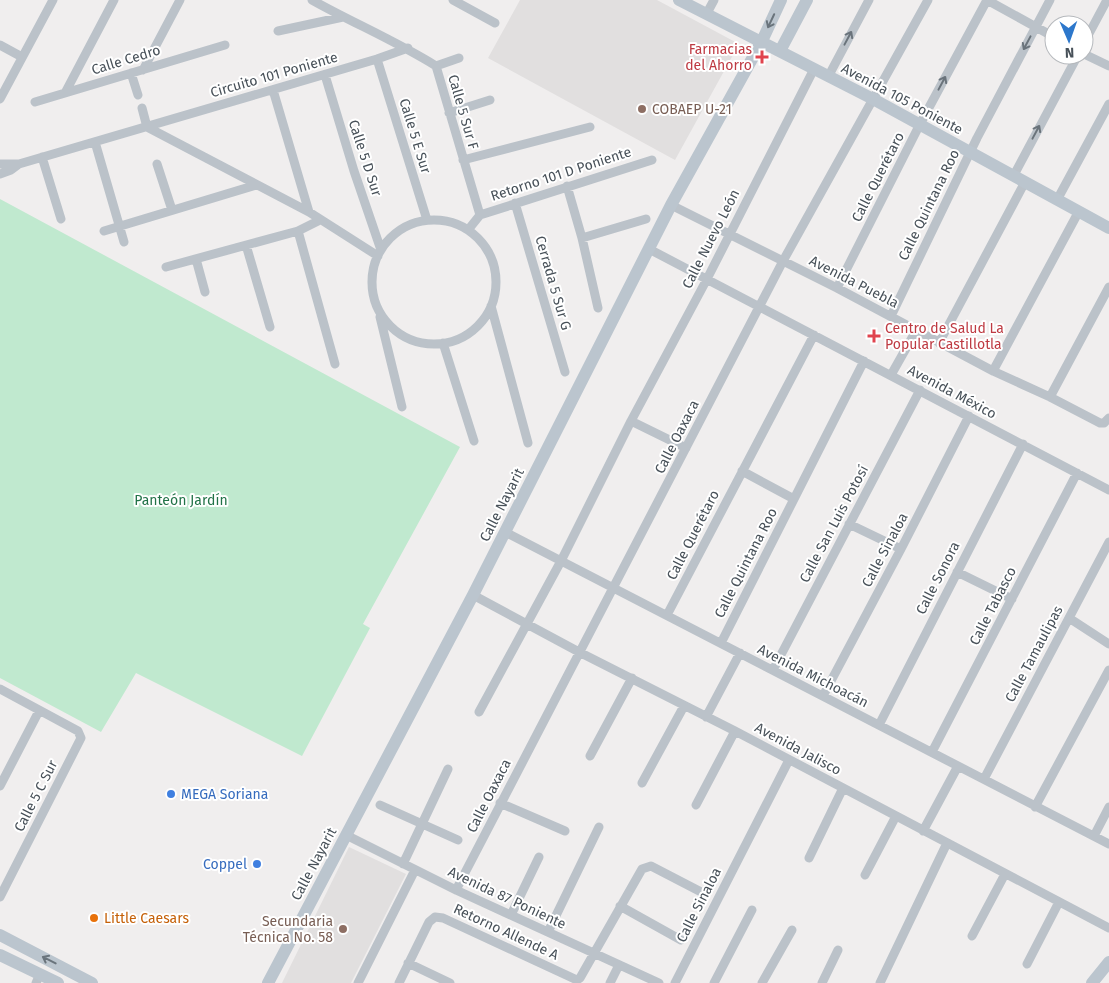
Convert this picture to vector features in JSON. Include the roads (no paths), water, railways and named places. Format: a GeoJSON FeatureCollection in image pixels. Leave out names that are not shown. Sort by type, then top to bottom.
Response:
{"type":"FeatureCollection","features":[{"type":"Feature","properties":{"kind":"street"},"geometry":{"type":"LineString","coordinates":[[0,100],[53,0]]}},
{"type":"Feature","properties":{"kind":"street"},"geometry":{"type":"LineString","coordinates":[[65,93],[114,0]]}},
{"type":"Feature","properties":{"kind":"street"},"geometry":{"type":"LineString","coordinates":[[143,70],[180,0]]}},
{"type":"Feature","properties":{"kind":"street","name":"Calle 5 Sur F"},"geometry":{"type":"LineString","coordinates":[[312,0],[343,18],[408,48],[436,66],[462,160],[480,215]]}},
{"type":"Feature","properties":{"kind":"street"},"geometry":{"type":"LineString","coordinates":[[454,0],[495,23]]}},
{"type":"Feature","properties":{"kind":"street","name":"Avenida 105 Poniente"},"geometry":{"type":"LineString","coordinates":[[679,0],[873,99],[919,126],[1079,212],[1108,223]]}},
{"type":"Feature","properties":{"kind":"street"},"geometry":{"type":"LineString","coordinates":[[707,13],[714,0]]}},
{"type":"Feature","properties":{"kind":"street","name":"Calle Nayarit"},"geometry":{"type":"LineString","coordinates":[[268,983],[474,595],[671,205],[762,41],[781,0]]}},
{"type":"Feature","properties":{"kind":"street"},"geometry":{"type":"LineString","coordinates":[[780,51],[807,0]]}},
{"type":"Feature","properties":{"kind":"street"},"geometry":{"type":"LineString","coordinates":[[828,76],[869,0]]}},
{"type":"Feature","properties":{"kind":"street","name":"Calle Oaxaca"},"geometry":{"type":"LineString","coordinates":[[456,890],[783,261],[928,0]]}},
{"type":"Feature","properties":{"kind":"street"},"geometry":{"type":"LineString","coordinates":[[987,0],[1044,31]]}},
{"type":"Feature","properties":{"kind":"street","name":"Calle Querétaro"},"geometry":{"type":"LineString","coordinates":[[837,288],[919,126],[987,0]]}},
{"type":"Feature","properties":{"kind":"street","name":"Calle Quintana Roo"},"geometry":{"type":"LineString","coordinates":[[891,316],[970,152],[1050,0]]}},
{"type":"Feature","properties":{"kind":"street"},"geometry":{"type":"LineString","coordinates":[[1094,25],[1107,0]]}},
{"type":"Feature","properties":{"kind":"street"},"geometry":{"type":"LineString","coordinates":[[278,31],[343,18]]}},
{"type":"Feature","properties":{"kind":"street"},"geometry":{"type":"LineString","coordinates":[[0,45],[22,57]]}},
{"type":"Feature","properties":{"kind":"street","name":"Calle Cedro"},"geometry":{"type":"LineString","coordinates":[[35,102],[225,45]]}},
{"type":"Feature","properties":{"kind":"street","name":"Circuito 101 Poniente"},"geometry":{"type":"LineString","coordinates":[[0,164],[19,164],[42,158],[377,60],[408,48]]}},
{"type":"Feature","properties":{"kind":"street"},"geometry":{"type":"LineString","coordinates":[[436,66],[459,58]]}},
{"type":"Feature","properties":{"kind":"street"},"geometry":{"type":"LineString","coordinates":[[1094,59],[1109,66]]}},
{"type":"Feature","properties":{"kind":"street","name":"Calle 5 E Sur"},"geometry":{"type":"LineString","coordinates":[[377,60],[427,220]]}},
{"type":"Feature","properties":{"kind":"street"},"geometry":{"type":"LineString","coordinates":[[939,343],[1020,179],[1073,65]]}},
{"type":"Feature","properties":{"kind":"street","name":"Calle Nuevo León"},"geometry":{"type":"LineString","coordinates":[[480,712],[561,561],[631,421],[707,279],[814,69]]}},
{"type":"Feature","properties":{"kind":"street"},"geometry":{"type":"LineString","coordinates":[[131,73],[138,95]]}},
{"type":"Feature","properties":{"kind":"street","name":"Calle 5 D Sur"},"geometry":{"type":"LineString","coordinates":[[325,75],[379,253]]}},
{"type":"Feature","properties":{"kind":"street"},"geometry":{"type":"LineString","coordinates":[[273,90],[309,212]]}},
{"type":"Feature","properties":{"kind":"street"},"geometry":{"type":"LineString","coordinates":[[449,113],[490,100]]}},
{"type":"Feature","properties":{"kind":"street"},"geometry":{"type":"LineString","coordinates":[[1057,200],[1109,104]]}},
{"type":"Feature","properties":{"kind":"street"},"geometry":{"type":"LineString","coordinates":[[142,108],[147,127],[309,212],[379,253]]}},
{"type":"Feature","properties":{"kind":"street"},"geometry":{"type":"LineString","coordinates":[[462,160],[590,127]]}},
{"type":"Feature","properties":{"kind":"street"},"geometry":{"type":"LineString","coordinates":[[95,142],[124,242]]}},
{"type":"Feature","properties":{"kind":"street"},"geometry":{"type":"LineString","coordinates":[[42,158],[61,219]]}},
{"type":"Feature","properties":{"kind":"street","name":"Retorno 101 D Poniente"},"geometry":{"type":"LineString","coordinates":[[480,215],[515,202],[652,160]]}},
{"type":"Feature","properties":{"kind":"street","name":"Circuito 101 Poniente"},"geometry":{"type":"LineString","coordinates":[[0,174],[11,170],[19,164]]}},
{"type":"Feature","properties":{"kind":"street"},"geometry":{"type":"LineString","coordinates":[[157,164],[172,210]]}},
{"type":"Feature","properties":{"kind":"street"},"geometry":{"type":"LineString","coordinates":[[104,231],[256,185]]}},
{"type":"Feature","properties":{"kind":"street"},"geometry":{"type":"LineString","coordinates":[[567,186],[582,238],[598,308]]}},
{"type":"Feature","properties":{"kind":"street","name":"Cerrada 5 Sur G"},"geometry":{"type":"LineString","coordinates":[[515,202],[565,372]]}},
{"type":"Feature","properties":{"kind":"street","name":"Avenida Puebla"},"geometry":{"type":"LineString","coordinates":[[671,205],[837,288],[993,371],[1050,397],[1100,423],[1107,420]]}},
{"type":"Feature","properties":{"kind":"street"},"geometry":{"type":"LineString","coordinates":[[993,371],[1079,212]]}},
{"type":"Feature","properties":{"kind":"street"},"geometry":{"type":"LineString","coordinates":[[468,230],[480,215]]}},
{"type":"Feature","properties":{"kind":"street"},"geometry":{"type":"LineString","coordinates":[[582,238],[646,219]]}},
{"type":"Feature","properties":{"kind":"street"},"geometry":{"type":"LineString","coordinates":[[166,266],[298,231],[320,220]]}},
{"type":"Feature","properties":{"kind":"street"},"geometry":{"type":"LineString","coordinates":[[379,311],[399,333],[413,340],[428,344],[443,343],[464,337],[481,323],[494,300],[495,268],[490,253],[480,240],[468,230],[448,221],[427,220],[405,227],[392,237],[379,253],[373,269],[374,298],[379,311],[402,407]]}},
{"type":"Feature","properties":{"kind":"street"},"geometry":{"type":"LineString","coordinates":[[298,231],[335,364]]}},
{"type":"Feature","properties":{"kind":"street"},"geometry":{"type":"LineString","coordinates":[[246,245],[270,327]]}},
{"type":"Feature","properties":{"kind":"street","name":"Avenida México"},"geometry":{"type":"LineString","coordinates":[[649,249],[1109,490]]}},
{"type":"Feature","properties":{"kind":"street"},"geometry":{"type":"LineString","coordinates":[[196,259],[205,292]]}},
{"type":"Feature","properties":{"kind":"street"},"geometry":{"type":"LineString","coordinates":[[1050,397],[1109,287]]}},
{"type":"Feature","properties":{"kind":"street"},"geometry":{"type":"LineString","coordinates":[[491,306],[528,442]]}},
{"type":"Feature","properties":{"kind":"street"},"geometry":{"type":"LineString","coordinates":[[891,376],[916,329]]}},
{"type":"Feature","properties":{"kind":"street","name":"Calle Querétaro"},"geometry":{"type":"LineString","coordinates":[[667,615],[814,335]]}},
{"type":"Feature","properties":{"kind":"street"},"geometry":{"type":"LineString","coordinates":[[443,343],[474,441]]}},
{"type":"Feature","properties":{"kind":"street","name":"Calle Quintana Roo"},"geometry":{"type":"LineString","coordinates":[[721,643],[864,361]]}},
{"type":"Feature","properties":{"kind":"street","name":"Calle San Luis Potosí"},"geometry":{"type":"LineString","coordinates":[[773,670],[920,390]]}},
{"type":"Feature","properties":{"kind":"street","name":"Calle Sinaloa"},"geometry":{"type":"LineString","coordinates":[[823,696],[969,416]]}},
{"type":"Feature","properties":{"kind":"street"},"geometry":{"type":"LineString","coordinates":[[631,421],[686,448]]}},
{"type":"Feature","properties":{"kind":"street","name":"Calle Sonora"},"geometry":{"type":"LineString","coordinates":[[879,725],[1023,444]]}},
{"type":"Feature","properties":{"kind":"street"},"geometry":{"type":"LineString","coordinates":[[742,471],[794,499]]}},
{"type":"Feature","properties":{"kind":"street","name":"Calle Tabasco"},"geometry":{"type":"LineString","coordinates":[[932,752],[1077,473]]}},
{"type":"Feature","properties":{"kind":"street"},"geometry":{"type":"LineString","coordinates":[[849,524],[901,549]]}},
{"type":"Feature","properties":{"kind":"street","name":"Avenida Michoacán"},"geometry":{"type":"LineString","coordinates":[[505,532],[1109,844]]}},
{"type":"Feature","properties":{"kind":"street","name":"Calle Tamaulipas"},"geometry":{"type":"LineString","coordinates":[[984,779],[1109,542]]}},
{"type":"Feature","properties":{"kind":"street"},"geometry":{"type":"LineString","coordinates":[[957,572],[1012,599]]}},
{"type":"Feature","properties":{"kind":"street","name":"Avenida Jalisco"},"geometry":{"type":"LineString","coordinates":[[474,595],[579,652],[735,731],[1108,927]]}},
{"type":"Feature","properties":{"kind":"street"},"geometry":{"type":"LineString","coordinates":[[1069,618],[1109,644]]}},
{"type":"Feature","properties":{"kind":"street"},"geometry":{"type":"LineString","coordinates":[[706,717],[740,653]]}},
{"type":"Feature","properties":{"kind":"street"},"geometry":{"type":"LineString","coordinates":[[1035,807],[1109,670]]}},
{"type":"Feature","properties":{"kind":"street"},"geometry":{"type":"LineString","coordinates":[[590,756],[632,678]]}},
{"type":"Feature","properties":{"kind":"street"},"geometry":{"type":"LineString","coordinates":[[0,689],[39,711],[0,786]]}},
{"type":"Feature","properties":{"kind":"street"},"geometry":{"type":"LineString","coordinates":[[642,783],[684,706]]}},
{"type":"Feature","properties":{"kind":"street","name":"Calle 5 C Sur"},"geometry":{"type":"LineString","coordinates":[[0,897],[81,738],[81,734],[78,731],[39,711]]}},
{"type":"Feature","properties":{"kind":"street"},"geometry":{"type":"LineString","coordinates":[[696,805],[735,731]]}},
{"type":"Feature","properties":{"kind":"street","name":"Calle Sinaloa"},"geometry":{"type":"LineString","coordinates":[[675,983],[789,760]]}},
{"type":"Feature","properties":{"kind":"street"},"geometry":{"type":"LineString","coordinates":[[923,831],[958,766]]}},
{"type":"Feature","properties":{"kind":"street"},"geometry":{"type":"LineString","coordinates":[[403,864],[448,770]]}},
{"type":"Feature","properties":{"kind":"street"},"geometry":{"type":"LineString","coordinates":[[809,858],[843,788]]}},
{"type":"Feature","properties":{"kind":"street"},"geometry":{"type":"LineString","coordinates":[[500,803],[565,831]]}},
{"type":"Feature","properties":{"kind":"street"},"geometry":{"type":"LineString","coordinates":[[380,805],[458,840]]}},
{"type":"Feature","properties":{"kind":"street"},"geometry":{"type":"LineString","coordinates":[[1094,836],[1109,807]]}},
{"type":"Feature","properties":{"kind":"street"},"geometry":{"type":"LineString","coordinates":[[865,875],[896,816]]}},
{"type":"Feature","properties":{"kind":"street"},"geometry":{"type":"LineString","coordinates":[[548,932],[599,827]]}},
{"type":"Feature","properties":{"kind":"street","name":"Avenida 87 Poniente"},"geometry":{"type":"LineString","coordinates":[[346,835],[456,890],[659,983]]}},
{"type":"Feature","properties":{"kind":"street"},"geometry":{"type":"LineString","coordinates":[[880,983],[947,843]]}},
{"type":"Feature","properties":{"kind":"street"},"geometry":{"type":"LineString","coordinates":[[511,915],[539,857]]}},
{"type":"Feature","properties":{"kind":"street"},"geometry":{"type":"LineString","coordinates":[[594,953],[642,869],[651,866],[704,894]]}},
{"type":"Feature","properties":{"kind":"street"},"geometry":{"type":"LineString","coordinates":[[358,983],[415,870]]}},
{"type":"Feature","properties":{"kind":"street"},"geometry":{"type":"LineString","coordinates":[[972,936],[1005,874]]}},
{"type":"Feature","properties":{"kind":"street"},"geometry":{"type":"LineString","coordinates":[[1027,964],[1059,902]]}},
{"type":"Feature","properties":{"kind":"street"},"geometry":{"type":"LineString","coordinates":[[620,906],[681,940]]}},
{"type":"Feature","properties":{"kind":"street"},"geometry":{"type":"LineString","coordinates":[[714,983],[752,910]]}},
{"type":"Feature","properties":{"kind":"street","name":"Retorno Allende A"},"geometry":{"type":"LineString","coordinates":[[399,983],[429,922],[435,917],[443,918],[577,980],[594,953]]}},
{"type":"Feature","properties":{"kind":"street"},"geometry":{"type":"LineString","coordinates":[[762,983],[792,930]]}},
{"type":"Feature","properties":{"kind":"street"},"geometry":{"type":"LineString","coordinates":[[0,935],[92,983]]}},
{"type":"Feature","properties":{"kind":"street"},"geometry":{"type":"LineString","coordinates":[[822,983],[838,950]]}},
{"type":"Feature","properties":{"kind":"street"},"geometry":{"type":"LineString","coordinates":[[0,955],[38,978],[58,983]]}},
{"type":"Feature","properties":{"kind":"street"},"geometry":{"type":"LineString","coordinates":[[1092,983],[1109,962]]}},
{"type":"Feature","properties":{"kind":"street"},"geometry":{"type":"LineString","coordinates":[[408,963],[450,983]]}},
{"type":"Feature","properties":{"kind":"street"},"geometry":{"type":"LineString","coordinates":[[610,983],[619,965]]}},
{"type":"Feature","properties":{"kind":"place","name":"Farmacias del Ahorro"},"geometry":{"type":"Point","coordinates":[762,57]}},
{"type":"Feature","properties":{"kind":"place","name":"COBAEP U-21"},"geometry":{"type":"Point","coordinates":[642,109]}},
{"type":"Feature","properties":{"kind":"place","name":"Centro de Salud La Popular Castillotla"},"geometry":{"type":"Point","coordinates":[874,336]}},
{"type":"Feature","properties":{"kind":"place","name":"MEGA Soriana"},"geometry":{"type":"Point","coordinates":[171,794]}},
{"type":"Feature","properties":{"kind":"place","name":"Coppel"},"geometry":{"type":"Point","coordinates":[257,864]}},
{"type":"Feature","properties":{"kind":"place","name":"Little Caesars"},"geometry":{"type":"Point","coordinates":[94,918]}},
{"type":"Feature","properties":{"kind":"place","name":"Secundaria Técnica No. 58"},"geometry":{"type":"Point","coordinates":[343,929]}},
{"type":"Feature","properties":{"kind":"park label","name":"Panteón Jardín"},"geometry":{"type":"Point","coordinates":[181,500]}}]}
